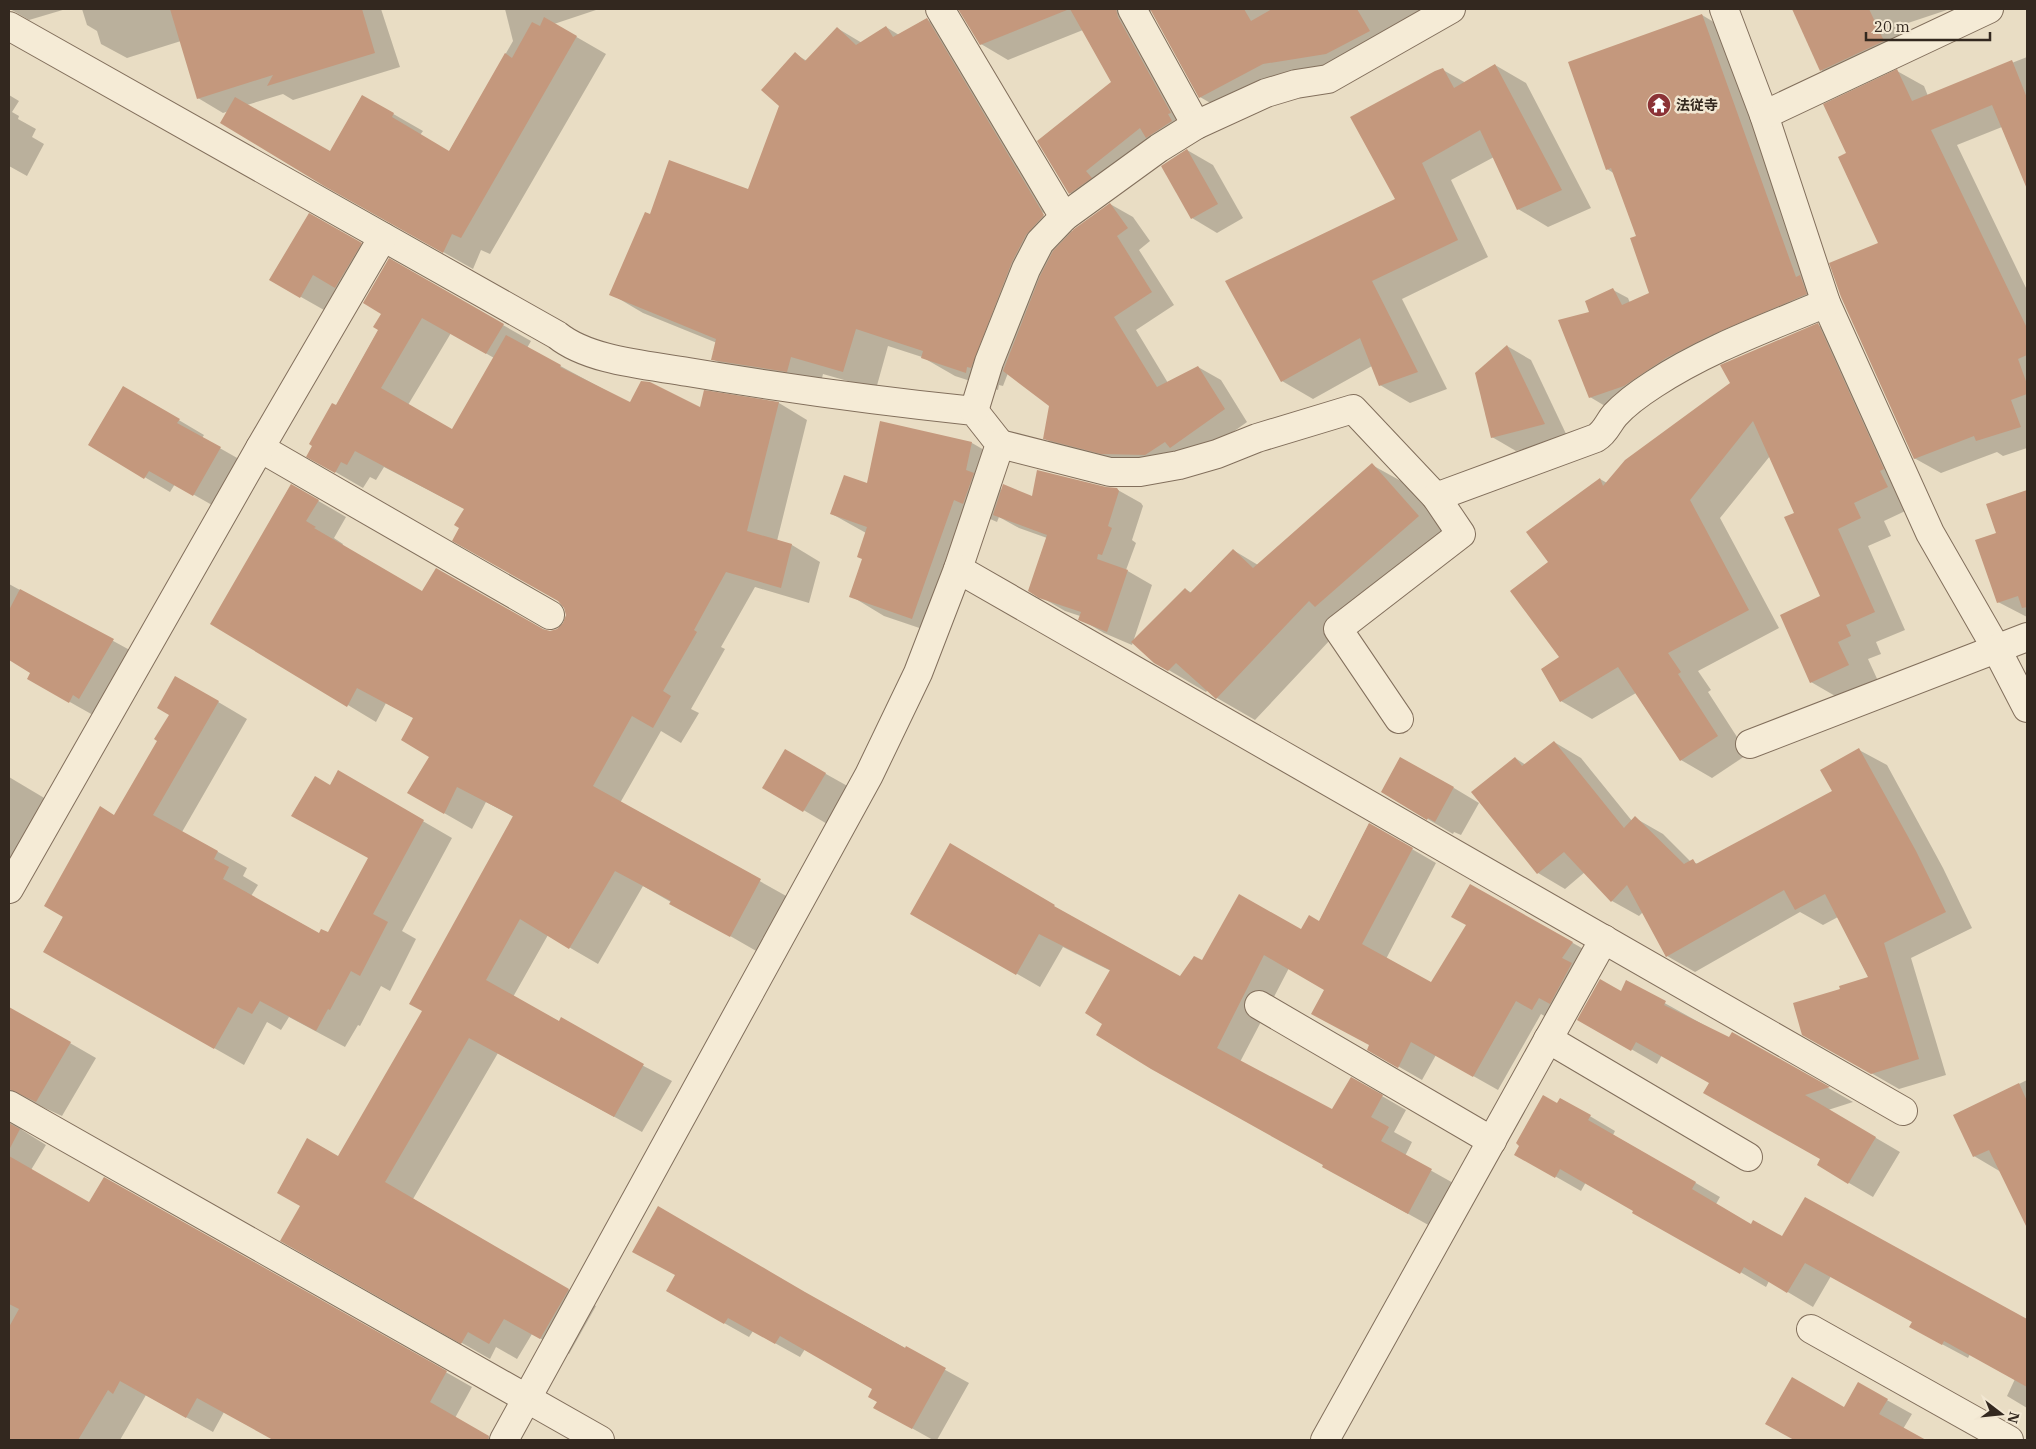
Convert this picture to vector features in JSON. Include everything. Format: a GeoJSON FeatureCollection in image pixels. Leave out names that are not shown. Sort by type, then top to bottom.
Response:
{"type":"FeatureCollection","features":[{"type":"Feature","properties":{"kind":"street"},"geometry":{"type":"LineString","coordinates":[[940,9],[1064,217]]}},
{"type":"Feature","properties":{"kind":"street"},"geometry":{"type":"LineString","coordinates":[[1132,9],[1196,124]]}},
{"type":"Feature","properties":{"kind":"street"},"geometry":{"type":"LineString","coordinates":[[974,411],[989,362],[1026,269],[1040,242],[1064,217],[1159,148],[1196,124],[1266,93],[1296,84],[1328,79],[1451,9]]}},
{"type":"Feature","properties":{"kind":"street"},"geometry":{"type":"LineString","coordinates":[[1724,9],[1764,115],[1826,304],[1930,533],[1996,648],[2027,708]]}},
{"type":"Feature","properties":{"kind":"street"},"geometry":{"type":"LineString","coordinates":[[1764,115],[1989,9]]}},
{"type":"Feature","properties":{"kind":"street"},"geometry":{"type":"LineString","coordinates":[[9,26],[557,336],[569,345],[615,359],[772,386],[974,411],[1000,444],[1110,472],[1140,472],[1179,465],[1217,454],[1257,438],[1353,409],[1436,497],[1461,534],[1338,628],[1400,719]]}},
{"type":"Feature","properties":{"kind":"street"},"geometry":{"type":"LineString","coordinates":[[9,889],[260,448],[383,237]]}},
{"type":"Feature","properties":{"kind":"street"},"geometry":{"type":"LineString","coordinates":[[1436,497],[1596,438],[1604,433],[1615,415],[1628,403],[1675,372],[1727,344],[1826,304]]}},
{"type":"Feature","properties":{"kind":"street"},"geometry":{"type":"LineString","coordinates":[[504,1440],[869,775],[918,673],[958,569],[1000,444]]}},
{"type":"Feature","properties":{"kind":"street"},"geometry":{"type":"LineString","coordinates":[[260,448],[550,615]]}},
{"type":"Feature","properties":{"kind":"street"},"geometry":{"type":"LineString","coordinates":[[958,569],[1903,1111]]}},
{"type":"Feature","properties":{"kind":"street"},"geometry":{"type":"LineString","coordinates":[[1750,744],[2027,637]]}},
{"type":"Feature","properties":{"kind":"street"},"geometry":{"type":"LineString","coordinates":[[1325,1440],[1604,939]]}},
{"type":"Feature","properties":{"kind":"street"},"geometry":{"type":"LineString","coordinates":[[1259,1005],[1492,1141]]}},
{"type":"Feature","properties":{"kind":"street"},"geometry":{"type":"LineString","coordinates":[[1548,1039],[1748,1157]]}},
{"type":"Feature","properties":{"kind":"street"},"geometry":{"type":"LineString","coordinates":[[9,1105],[600,1440]]}},
{"type":"Feature","properties":{"kind":"street"},"geometry":{"type":"LineString","coordinates":[[1811,1329],[2009,1440]]}},
{"type":"Feature","properties":{"kind":"building"},"geometry":{"type":"Polygon","coordinates":[[[170,9],[362,9],[375,53],[267,86],[273,75],[197,99],[170,9]]]}},
{"type":"Feature","properties":{"kind":"building"},"geometry":{"type":"Polygon","coordinates":[[[958,9],[1067,9],[1067,10],[980,45],[958,9]]]}},
{"type":"Feature","properties":{"kind":"building"},"geometry":{"type":"Polygon","coordinates":[[[1070,9],[1116,9],[1118,17],[1171,113],[1168,114],[1172,121],[1146,138],[1140,128],[1086,171],[1092,178],[1069,194],[1037,141],[1111,82],[1070,9]]]}},
{"type":"Feature","properties":{"kind":"building"},"geometry":{"type":"Polygon","coordinates":[[[1150,9],[1244,9],[1251,21],[1272,9],[1357,9],[1370,31],[1326,54],[1263,64],[1199,98],[1150,9]]]}},
{"type":"Feature","properties":{"kind":"building"},"geometry":{"type":"Polygon","coordinates":[[[1792,9],[1869,9],[1884,41],[1820,71],[1792,9]]]}},
{"type":"Feature","properties":{"kind":"building"},"geometry":{"type":"Polygon","coordinates":[[[1702,14],[1796,277],[1800,275],[1807,294],[1709,336],[1666,358],[1624,386],[1589,398],[1558,320],[1589,312],[1585,301],[1613,288],[1622,305],[1649,293],[1630,238],[1636,236],[1611,168],[1606,170],[1568,62],[1702,14]]]}},
{"type":"Feature","properties":{"kind":"building"},"geometry":{"type":"Polygon","coordinates":[[[544,17],[577,36],[461,238],[452,234],[443,253],[324,186],[220,123],[235,97],[330,151],[362,95],[394,113],[392,117],[449,151],[505,53],[512,58],[532,22],[540,26],[544,17]]]}},
{"type":"Feature","properties":{"kind":"building"},"geometry":{"type":"Polygon","coordinates":[[[927,18],[1044,215],[1026,235],[1012,262],[971,368],[967,367],[966,373],[921,358],[923,351],[856,329],[843,372],[791,357],[787,372],[711,360],[716,339],[609,295],[645,212],[650,214],[669,160],[748,189],[779,106],[761,90],[795,52],[805,61],[837,27],[856,45],[886,26],[893,37],[927,18]]]}},
{"type":"Feature","properties":{"kind":"building"},"geometry":{"type":"Polygon","coordinates":[[[2012,60],[2027,98],[2027,189],[1992,105],[1931,130],[2027,328],[2027,355],[2018,359],[2027,384],[2027,394],[2011,400],[2021,427],[1976,441],[1974,436],[1914,459],[1841,297],[1829,263],[1878,243],[1838,157],[1846,153],[1823,104],[1897,69],[1912,101],[2012,60]]]}},
{"type":"Feature","properties":{"kind":"building"},"geometry":{"type":"Polygon","coordinates":[[[1495,64],[1562,190],[1517,210],[1480,130],[1422,163],[1458,240],[1372,281],[1418,372],[1379,386],[1360,338],[1281,382],[1225,281],[1395,199],[1350,117],[1443,68],[1454,88],[1495,64]]]}},
{"type":"Feature","properties":{"kind":"building"},"geometry":{"type":"Polygon","coordinates":[[[1187,149],[1218,204],[1191,219],[1161,166],[1187,149]]]}},
{"type":"Feature","properties":{"kind":"building"},"geometry":{"type":"Polygon","coordinates":[[[1110,203],[1128,228],[1117,236],[1152,292],[1114,317],[1157,387],[1198,366],[1225,409],[1170,448],[1165,442],[1145,455],[1101,454],[1043,439],[1049,406],[1003,371],[1040,276],[1053,251],[1074,229],[1110,203]]]}},
{"type":"Feature","properties":{"kind":"building"},"geometry":{"type":"Polygon","coordinates":[[[309,213],[362,243],[335,288],[313,275],[300,298],[269,280],[309,213]]]}},
{"type":"Feature","properties":{"kind":"building"},"geometry":{"type":"Polygon","coordinates":[[[389,258],[504,324],[486,354],[422,318],[381,388],[452,429],[506,335],[561,365],[560,367],[630,402],[641,381],[650,382],[700,407],[704,390],[779,402],[747,531],[792,544],[781,588],[726,572],[694,630],[697,632],[663,691],[671,696],[653,728],[632,716],[593,786],[761,879],[730,937],[669,904],[671,901],[615,871],[569,949],[520,919],[486,980],[559,1021],[561,1017],[644,1064],[614,1117],[469,1038],[385,1182],[569,1289],[540,1339],[504,1319],[489,1344],[468,1332],[461,1344],[280,1241],[300,1206],[277,1193],[307,1138],[338,1156],[422,1011],[409,1004],[513,816],[457,787],[444,814],[407,793],[429,757],[401,740],[413,718],[357,688],[347,707],[210,624],[291,484],[319,500],[306,521],[316,527],[314,528],[422,591],[436,568],[543,629],[550,631],[557,629],[563,623],[566,615],[564,608],[558,601],[452,541],[459,528],[454,525],[464,509],[355,451],[347,465],[341,462],[335,473],[306,457],[312,446],[309,444],[332,403],[336,405],[378,330],[373,327],[381,314],[363,303],[389,258]]]}},
{"type":"Feature","properties":{"kind":"building"},"geometry":{"type":"Polygon","coordinates":[[[1818,323],[1884,469],[1880,471],[1888,487],[1854,503],[1861,518],[1838,529],[1875,612],[1846,625],[1851,636],[1838,642],[1849,665],[1810,683],[1780,615],[1820,596],[1784,517],[1794,513],[1753,421],[1690,500],[1749,610],[1668,653],[1681,672],[1678,674],[1718,736],[1680,761],[1618,667],[1560,702],[1541,669],[1559,657],[1510,591],[1548,562],[1526,532],[1600,478],[1603,486],[1625,460],[1730,383],[1720,365],[1818,323]]]}},
{"type":"Feature","properties":{"kind":"building"},"geometry":{"type":"Polygon","coordinates":[[[1507,345],[1545,424],[1491,438],[1475,373],[1507,345]]]}},
{"type":"Feature","properties":{"kind":"building"},"geometry":{"type":"Polygon","coordinates":[[[123,386],[180,419],[177,423],[221,447],[193,496],[149,471],[144,479],[88,445],[123,386]]]}},
{"type":"Feature","properties":{"kind":"building"},"geometry":{"type":"Polygon","coordinates":[[[880,421],[972,442],[966,470],[974,473],[963,504],[954,500],[912,619],[849,597],[862,559],[857,557],[867,527],[830,514],[844,475],[867,483],[880,421]]]}},
{"type":"Feature","properties":{"kind":"building"},"geometry":{"type":"Polygon","coordinates":[[[1372,463],[1419,516],[1315,607],[1309,601],[1216,699],[1176,663],[1168,671],[1154,663],[1131,642],[1185,588],[1190,593],[1233,549],[1253,568],[1372,463]]]}},
{"type":"Feature","properties":{"kind":"building"},"geometry":{"type":"Polygon","coordinates":[[[1037,470],[1117,488],[1119,491],[1108,526],[1112,528],[1102,555],[1098,554],[1097,559],[1128,570],[1107,632],[1078,620],[1081,612],[1039,598],[1028,591],[1047,535],[993,515],[1003,484],[1032,496],[1037,470]]]}},
{"type":"Feature","properties":{"kind":"building"},"geometry":{"type":"Polygon","coordinates":[[[2027,490],[2027,607],[2022,608],[2018,596],[1997,603],[1975,540],[1996,533],[1986,504],[2027,490]]]}},
{"type":"Feature","properties":{"kind":"building"},"geometry":{"type":"Polygon","coordinates":[[[20,589],[114,639],[79,699],[73,695],[69,703],[27,679],[30,673],[9,660],[9,610],[20,589]]]}},
{"type":"Feature","properties":{"kind":"building"},"geometry":{"type":"Polygon","coordinates":[[[175,676],[219,701],[153,815],[218,851],[214,859],[229,867],[223,879],[319,933],[321,929],[328,932],[368,858],[291,816],[315,776],[330,785],[338,770],[424,820],[373,914],[388,922],[360,976],[351,971],[330,1010],[328,1009],[316,1031],[260,1001],[252,1014],[238,1007],[214,1049],[43,952],[63,917],[44,906],[100,806],[114,815],[157,741],[154,739],[169,715],[157,708],[175,676]]]}},
{"type":"Feature","properties":{"kind":"building"},"geometry":{"type":"Polygon","coordinates":[[[1554,741],[1624,828],[1635,816],[1684,864],[1693,859],[1696,864],[1832,791],[1820,770],[1859,748],[1916,851],[1946,912],[1884,943],[1919,1059],[1871,1074],[1802,1035],[1793,1003],[1840,989],[1839,986],[1868,977],[1825,894],[1795,910],[1784,890],[1666,957],[1627,885],[1611,902],[1564,852],[1537,874],[1471,792],[1515,757],[1522,766],[1554,741]]]}},
{"type":"Feature","properties":{"kind":"building"},"geometry":{"type":"Polygon","coordinates":[[[785,749],[826,773],[803,812],[762,788],[785,749]]]}},
{"type":"Feature","properties":{"kind":"building"},"geometry":{"type":"Polygon","coordinates":[[[1400,757],[1454,787],[1435,822],[1428,818],[1427,820],[1381,792],[1400,757]]]}},
{"type":"Feature","properties":{"kind":"building"},"geometry":{"type":"Polygon","coordinates":[[[1369,823],[1413,848],[1362,944],[1431,982],[1466,925],[1451,917],[1470,884],[1573,942],[1562,958],[1572,963],[1550,1004],[1539,998],[1532,1010],[1516,1001],[1473,1077],[1411,1042],[1398,1068],[1367,1050],[1369,1045],[1311,1014],[1324,990],[1264,955],[1217,1048],[1332,1109],[1351,1077],[1383,1095],[1371,1117],[1389,1127],[1381,1141],[1432,1169],[1408,1214],[1151,1069],[1096,1035],[1102,1024],[1085,1013],[1110,970],[1039,934],[1016,975],[910,914],[950,843],[1054,906],[1180,976],[1194,956],[1202,960],[1239,894],[1301,929],[1309,915],[1319,921],[1369,823]]]}},
{"type":"Feature","properties":{"kind":"building"},"geometry":{"type":"Polygon","coordinates":[[[1600,979],[1621,991],[1626,980],[1666,1001],[1664,1005],[1729,1037],[1732,1032],[1830,1087],[1805,1095],[1876,1137],[1848,1184],[1817,1165],[1820,1159],[1703,1093],[1709,1083],[1636,1042],[1631,1051],[1577,1020],[1600,979]]]}},
{"type":"Feature","properties":{"kind":"building"},"geometry":{"type":"Polygon","coordinates":[[[9,1007],[71,1042],[36,1102],[9,1089],[9,1007]]]}},
{"type":"Feature","properties":{"kind":"building"},"geometry":{"type":"Polygon","coordinates":[[[2019,1083],[2027,1101],[2027,1228],[1989,1150],[1973,1157],[1953,1115],[2019,1083]]]}},
{"type":"Feature","properties":{"kind":"building"},"geometry":{"type":"Polygon","coordinates":[[[1543,1095],[1557,1103],[1560,1098],[1591,1115],[1588,1120],[1696,1182],[1692,1189],[1751,1224],[1753,1220],[1782,1236],[1805,1197],[2027,1319],[2027,1387],[1944,1341],[1942,1345],[1909,1327],[1912,1322],[1805,1263],[1787,1293],[1744,1267],[1740,1274],[1632,1213],[1633,1211],[1560,1169],[1555,1178],[1514,1155],[1519,1146],[1516,1143],[1543,1095]]]}},
{"type":"Feature","properties":{"kind":"building"},"geometry":{"type":"Polygon","coordinates":[[[9,1123],[20,1129],[9,1150],[9,1123]]]}},
{"type":"Feature","properties":{"kind":"building"},"geometry":{"type":"Polygon","coordinates":[[[9,1156],[89,1202],[104,1177],[447,1371],[430,1402],[489,1436],[488,1440],[273,1440],[197,1398],[186,1418],[120,1381],[113,1394],[108,1390],[78,1440],[9,1440],[9,1327],[19,1309],[9,1304],[9,1156]]]}},
{"type":"Feature","properties":{"kind":"building"},"geometry":{"type":"Polygon","coordinates":[[[658,1206],[805,1292],[905,1348],[906,1346],[946,1368],[912,1429],[873,1408],[877,1402],[868,1397],[872,1389],[780,1336],[775,1344],[728,1318],[724,1324],[666,1291],[675,1275],[632,1252],[658,1206]]]}},
{"type":"Feature","properties":{"kind":"building"},"geometry":{"type":"Polygon","coordinates":[[[1792,1377],[1844,1407],[1858,1382],[1888,1399],[1879,1414],[1926,1440],[1794,1440],[1765,1424],[1792,1377]]]}},
{"type":"Feature","properties":{"kind":"place","name":"法従寺"},"geometry":{"type":"Point","coordinates":[1659,105]}}]}
